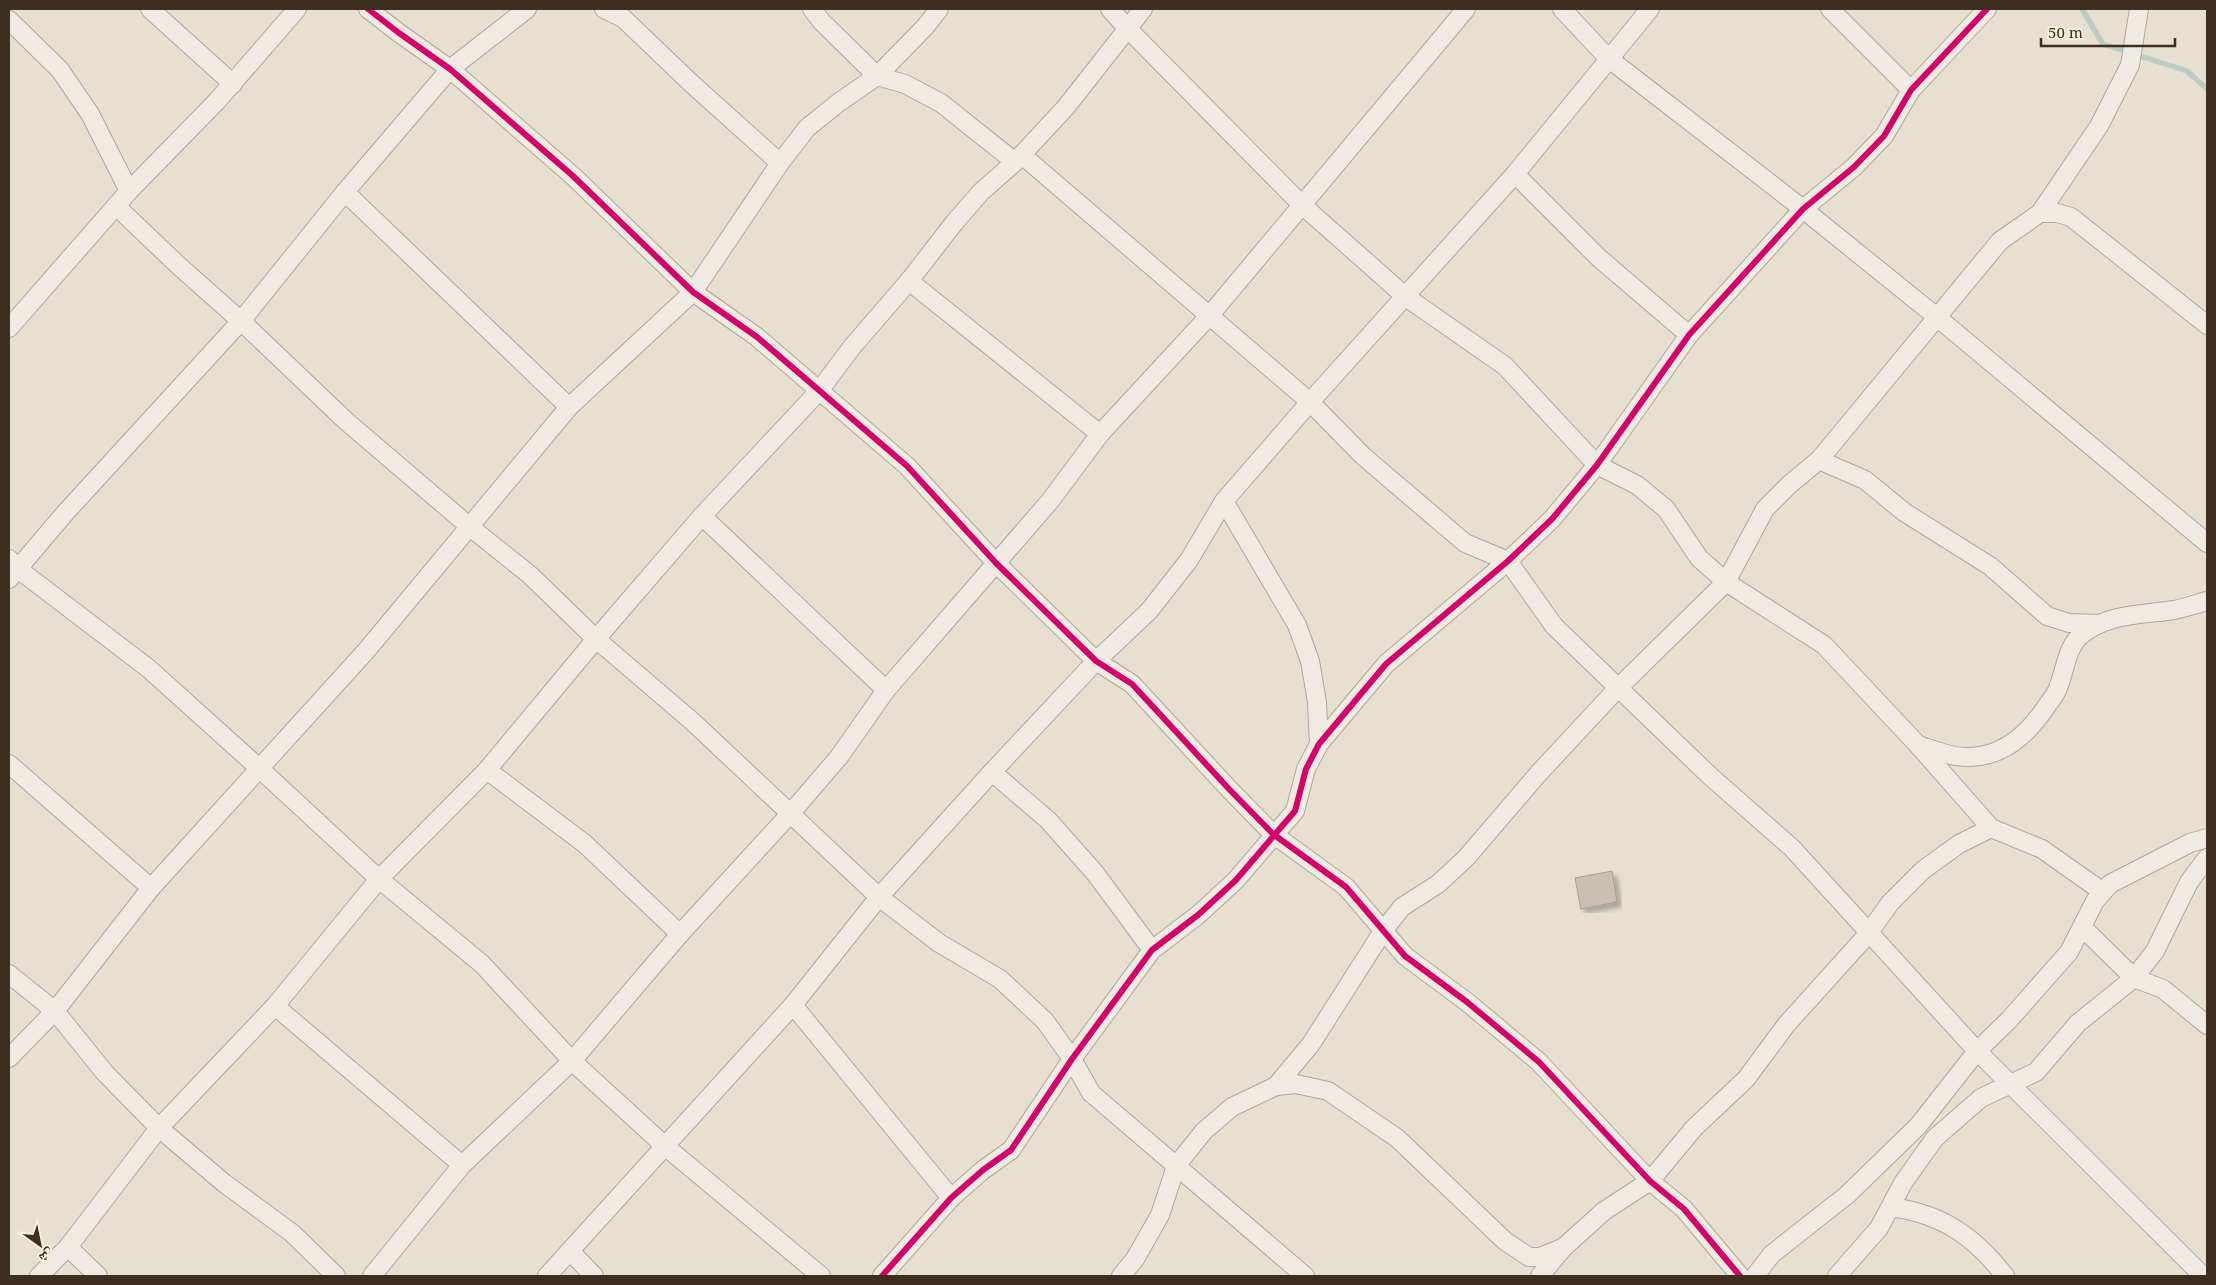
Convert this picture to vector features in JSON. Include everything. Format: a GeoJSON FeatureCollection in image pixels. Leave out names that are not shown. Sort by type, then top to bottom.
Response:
{"type":"FeatureCollection","features":[{"type":"Feature","properties":{"kind":"street"},"geometry":{"type":"LineString","coordinates":[[150,9],[233,84]]}},
{"type":"Feature","properties":{"kind":"street"},"geometry":{"type":"LineString","coordinates":[[9,328],[129,191],[233,84],[297,9]]}},
{"type":"Feature","properties":{"kind":"street"},"geometry":{"type":"LineString","coordinates":[[368,9],[450,69],[573,176],[693,292],[757,337],[908,466],[996,563],[1096,660],[1132,684],[1229,789],[1274,834],[1346,887],[1405,956],[1540,1062],[1650,1181],[1684,1209],[1740,1276]]}},
{"type":"Feature","properties":{"kind":"street"},"geometry":{"type":"LineString","coordinates":[[527,9],[450,69],[345,192],[241,321],[12,569],[148,668],[379,879],[482,964],[572,1060],[666,1147],[821,1276]]}},
{"type":"Feature","properties":{"kind":"street"},"geometry":{"type":"LineString","coordinates":[[604,9],[623,18],[692,84],[780,163]]}},
{"type":"Feature","properties":{"kind":"street"},"geometry":{"type":"LineString","coordinates":[[812,9],[822,22],[877,76],[905,84],[941,103],[1018,159],[1210,315],[1310,402],[1363,456],[1465,543],[1508,561],[1554,626],[1617,689],[1710,776],[1792,848],[1829,887],[1868,934],[2009,1085],[2203,1276]]}},
{"type":"Feature","properties":{"kind":"street"},"geometry":{"type":"LineString","coordinates":[[9,1058],[55,1012],[151,888],[366,650],[569,406],[693,292],[780,163],[807,128],[838,103],[877,76],[925,27],[939,9]]}},
{"type":"Feature","properties":{"kind":"street"},"geometry":{"type":"LineString","coordinates":[[1110,9],[1126,28],[1302,205],[1406,297],[1505,366],[1597,466],[1637,485],[1666,509],[1699,558],[1726,582],[1824,645],[1917,744],[1991,828],[2042,850],[2103,892]]}},
{"type":"Feature","properties":{"kind":"street"},"geometry":{"type":"LineString","coordinates":[[39,1276],[68,1247],[158,1128],[275,1006],[379,879],[487,770],[596,638],[702,516],[819,391],[852,347],[909,281],[981,192],[1018,159],[1066,107],[1126,28],[1143,9]]}},
{"type":"Feature","properties":{"kind":"street"},"geometry":{"type":"LineString","coordinates":[[372,1276],[462,1164],[572,1060],[680,934],[790,814],[839,757],[886,690],[1050,501],[1100,434],[1210,315],[1466,9]]}},
{"type":"Feature","properties":{"kind":"street"},"geometry":{"type":"LineString","coordinates":[[1562,9],[1608,58],[1803,209],[2204,534]]}},
{"type":"Feature","properties":{"kind":"street"},"geometry":{"type":"LineString","coordinates":[[547,1276],[793,1005],[879,897],[992,772],[1096,660],[1149,611],[1189,560],[1224,502],[1310,402],[1406,297],[1514,174],[1650,9]]}},
{"type":"Feature","properties":{"kind":"street"},"geometry":{"type":"LineString","coordinates":[[1830,9],[1911,90]]}},
{"type":"Feature","properties":{"kind":"street"},"geometry":{"type":"LineString","coordinates":[[882,1276],[951,1198],[983,1170],[1011,1150],[1072,1059],[1152,950],[1198,915],[1236,880],[1274,834],[1296,811],[1306,769],[1319,744],[1386,664],[1508,561],[1552,519],[1597,466],[1689,335],[1803,209],[1854,167],[1884,136],[1911,90],[1987,9]]}},
{"type":"Feature","properties":{"kind":"street"},"geometry":{"type":"LineString","coordinates":[[1276,1086],[1311,1044],[1383,931],[1402,907],[1438,884],[1466,858],[1538,774],[1617,689],[1726,582],[1765,510],[1790,484],[1819,460],[2000,241],[2040,213],[2100,126],[2130,65],[2139,9]]}},
{"type":"Feature","properties":{"kind":"street"},"geometry":{"type":"LineString","coordinates":[[9,20],[60,70],[90,114],[129,191]]}},
{"type":"Feature","properties":{"kind":"street"},"geometry":{"type":"LineString","coordinates":[[1514,174],[1599,258],[1689,335]]}},
{"type":"Feature","properties":{"kind":"street"},"geometry":{"type":"LineString","coordinates":[[345,192],[569,406]]}},
{"type":"Feature","properties":{"kind":"street"},"geometry":{"type":"LineString","coordinates":[[116,206],[346,421],[470,527],[530,575],[596,638],[693,722],[879,897],[939,943],[1000,979],[1045,1021],[1072,1059],[1091,1094],[1305,1276]]}},
{"type":"Feature","properties":{"kind":"street"},"geometry":{"type":"LineString","coordinates":[[2040,213],[2057,213],[2071,217],[2207,325]]}},
{"type":"Feature","properties":{"kind":"street"},"geometry":{"type":"LineString","coordinates":[[909,281],[1100,434]]}},
{"type":"Feature","properties":{"kind":"street"},"geometry":{"type":"LineString","coordinates":[[1819,460],[1865,480],[1904,512],[1990,566],[2047,616],[2068,623],[2099,624]]}},
{"type":"Feature","properties":{"kind":"street"},"geometry":{"type":"LineString","coordinates":[[1224,502],[1298,625],[1310,661],[1317,702],[1319,744]]}},
{"type":"Feature","properties":{"kind":"street"},"geometry":{"type":"LineString","coordinates":[[702,516],[886,690]]}},
{"type":"Feature","properties":{"kind":"street"},"geometry":{"type":"LineString","coordinates":[[1917,744],[1946,753],[1969,757],[1999,751],[2019,739],[2038,721],[2058,689],[2065,663],[2079,637],[2099,624],[2123,615],[2174,610],[2207,601]]}},
{"type":"Feature","properties":{"kind":"street"},"geometry":{"type":"LineString","coordinates":[[9,764],[151,888]]}},
{"type":"Feature","properties":{"kind":"street"},"geometry":{"type":"LineString","coordinates":[[487,770],[585,844],[680,934]]}},
{"type":"Feature","properties":{"kind":"street"},"geometry":{"type":"LineString","coordinates":[[992,772],[1048,820],[1095,874],[1152,950]]}},
{"type":"Feature","properties":{"kind":"street"},"geometry":{"type":"LineString","coordinates":[[1540,1276],[1563,1248],[1604,1211],[1650,1181],[1694,1128],[1746,1079],[1786,1025],[1868,934],[1890,904],[1923,870],[1959,844],[1991,828]]}},
{"type":"Feature","properties":{"kind":"street"},"geometry":{"type":"LineString","coordinates":[[1755,1276],[1772,1254],[1846,1195],[1918,1126],[1977,1051],[2046,980],[2069,952],[2096,901],[2110,884],[2190,842],[2207,838]]}},
{"type":"Feature","properties":{"kind":"street"},"geometry":{"type":"LineString","coordinates":[[1837,1276],[1879,1228],[1903,1184],[1935,1138],[1982,1098],[2036,1072],[2078,1023],[2134,978],[2155,951],[2189,882],[2207,858]]}},
{"type":"Feature","properties":{"kind":"street"},"geometry":{"type":"LineString","coordinates":[[2083,928],[2134,978],[2162,989],[2207,1025]]}},
{"type":"Feature","properties":{"kind":"street"},"geometry":{"type":"LineString","coordinates":[[9,974],[55,1012],[105,1073],[158,1128],[224,1183],[292,1233],[336,1276]]}},
{"type":"Feature","properties":{"kind":"street"},"geometry":{"type":"LineString","coordinates":[[793,1005],[951,1198]]}},
{"type":"Feature","properties":{"kind":"street"},"geometry":{"type":"LineString","coordinates":[[275,1006],[462,1164]]}},
{"type":"Feature","properties":{"kind":"street"},"geometry":{"type":"LineString","coordinates":[[1120,1276],[1135,1259],[1160,1215],[1176,1166],[1204,1131],[1232,1107],[1276,1086],[1296,1084],[1328,1091],[1397,1138],[1505,1241],[1529,1257],[1540,1257],[1563,1248]]}},
{"type":"Feature","properties":{"kind":"street"},"geometry":{"type":"LineString","coordinates":[[1891,1207],[1916,1211],[1946,1223],[1987,1252],[2005,1276]]}},
{"type":"Feature","properties":{"kind":"street"},"geometry":{"type":"LineString","coordinates":[[68,1247],[98,1276]]}},
{"type":"Feature","properties":{"kind":"street"},"geometry":{"type":"LineString","coordinates":[[570,1251],[594,1276]]}},
{"type":"Feature","properties":{"kind":"building"},"geometry":{"type":"Polygon","coordinates":[[[1612,871],[1617,902],[1581,909],[1575,878],[1612,871]]]}},
{"type":"Feature","properties":{"kind":"waterway"},"geometry":{"type":"LineString","coordinates":[[2082,9],[2103,44],[2187,71],[2207,89]]}},
{"type":"Feature","properties":{"kind":"cycle path"},"geometry":{"type":"LineString","coordinates":[[368,9],[450,69],[573,176],[693,292],[757,337],[907,466],[996,563],[1096,661],[1132,684],[1273,834],[1346,887],[1405,956],[1467,1002],[1539,1062],[1650,1181],[1684,1209],[1740,1276]]}},
{"type":"Feature","properties":{"kind":"cycle path"},"geometry":{"type":"LineString","coordinates":[[882,1276],[951,1198],[983,1170],[1011,1150],[1072,1059],[1152,950],[1198,915],[1236,880],[1295,811],[1306,769],[1319,744],[1386,664],[1508,561],[1552,519],[1597,465],[1689,335],[1803,209],[1854,167],[1884,136],[1911,90],[1987,9]]}}]}
